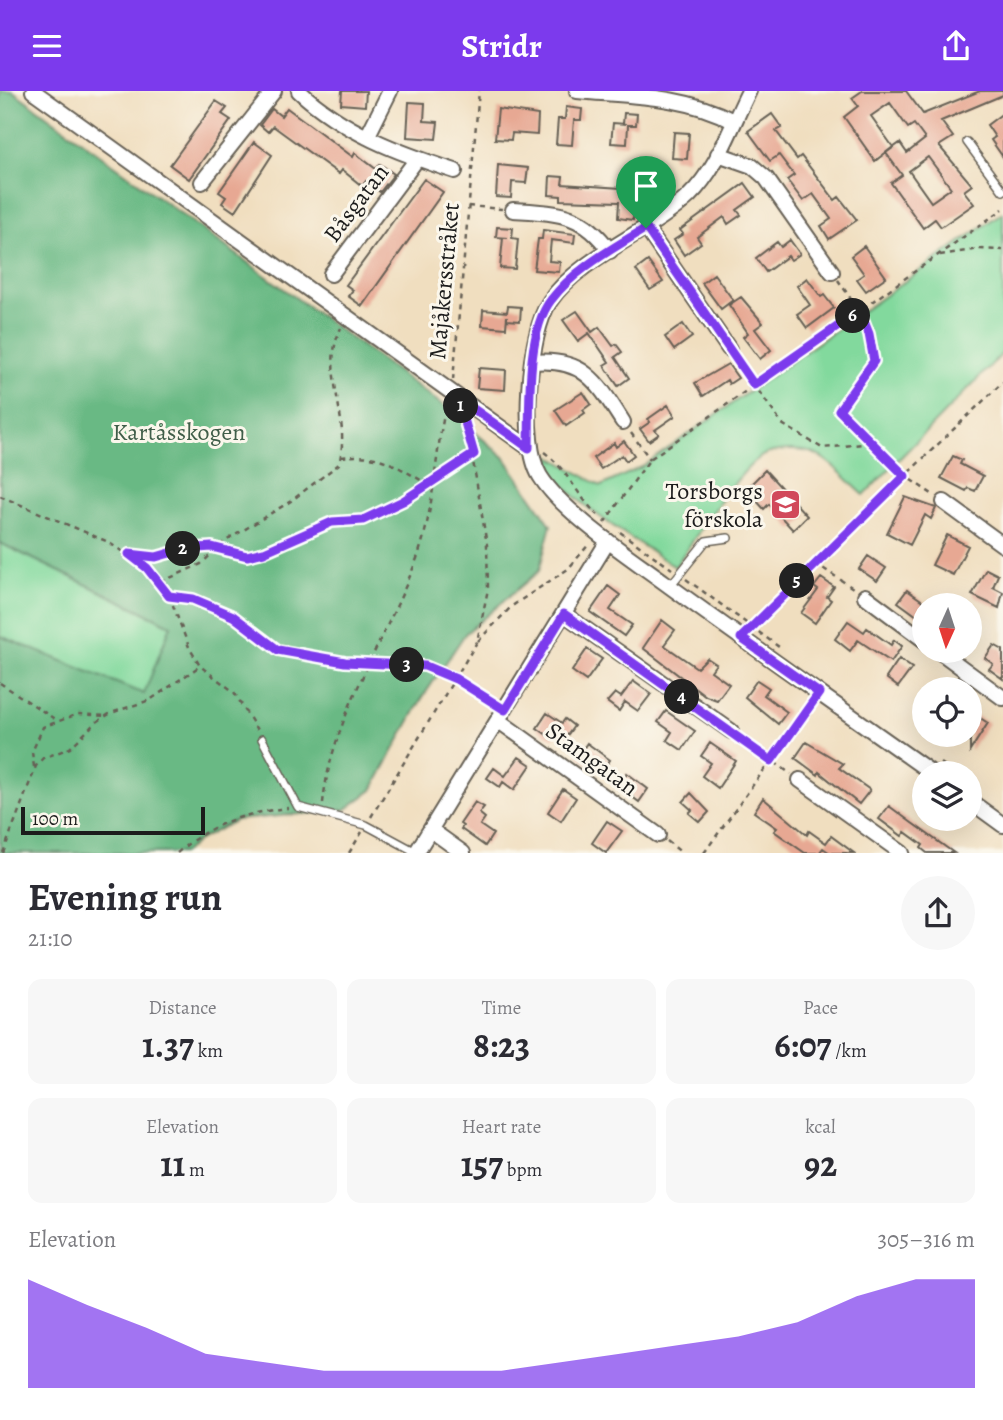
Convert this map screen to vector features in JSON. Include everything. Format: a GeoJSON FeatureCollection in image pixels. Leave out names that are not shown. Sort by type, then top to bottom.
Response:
{"type":"FeatureCollection","features":[{"type":"Feature","properties":{"kind":"street"},"geometry":{"type":"LineString","coordinates":[[33,91],[458,398],[529,444]]}},
{"type":"Feature","properties":{"kind":"street"},"geometry":{"type":"LineString","coordinates":[[202,183],[274,91]]}},
{"type":"Feature","properties":{"kind":"street","name":"Båsgatan"},"geometry":{"type":"LineString","coordinates":[[299,91],[329,116],[367,137],[417,159],[455,171]]}},
{"type":"Feature","properties":{"kind":"street"},"geometry":{"type":"LineString","coordinates":[[367,137],[390,91]]}},
{"type":"Feature","properties":{"kind":"street"},"geometry":{"type":"LineString","coordinates":[[577,91],[676,100],[706,108],[733,121]]}},
{"type":"Feature","properties":{"kind":"street"},"geometry":{"type":"LineString","coordinates":[[749,91],[707,176],[689,196],[610,251],[550,300],[538,328],[529,444],[541,478],[607,531],[747,633],[819,693],[915,761]]}},
{"type":"Feature","properties":{"kind":"street"},"geometry":{"type":"LineString","coordinates":[[718,154],[752,166],[766,178],[832,272]]}},
{"type":"Feature","properties":{"kind":"street","name":"Båsgatan"},"geometry":{"type":"LineString","coordinates":[[331,274],[417,159]]}},
{"type":"Feature","properties":{"kind":"street"},"geometry":{"type":"LineString","coordinates":[[513,210],[560,213],[576,218],[597,234],[610,251]]}},
{"type":"Feature","properties":{"kind":"street"},"geometry":{"type":"LineString","coordinates":[[646,228],[729,349]]}},
{"type":"Feature","properties":{"kind":"street"},"geometry":{"type":"LineString","coordinates":[[534,362],[561,362],[587,374],[622,422]]}},
{"type":"Feature","properties":{"kind":"street"},"geometry":{"type":"LineString","coordinates":[[944,502],[1003,545]]}},
{"type":"Feature","properties":{"kind":"street"},"geometry":{"type":"LineString","coordinates":[[417,853],[564,614],[607,531]]}},
{"type":"Feature","properties":{"kind":"street"},"geometry":{"type":"LineString","coordinates":[[864,596],[912,631]]}},
{"type":"Feature","properties":{"kind":"street"},"geometry":{"type":"LineString","coordinates":[[564,614],[731,731]]}},
{"type":"Feature","properties":{"kind":"street"},"geometry":{"type":"LineString","coordinates":[[955,663],[1003,698]]}},
{"type":"Feature","properties":{"kind":"street","name":"Stamgatan"},"geometry":{"type":"LineString","coordinates":[[502,715],[658,835]]}},
{"type":"Feature","properties":{"kind":"street"},"geometry":{"type":"LineString","coordinates":[[800,780],[902,853]]}},
{"type":"Feature","properties":{"kind":"street"},"geometry":{"type":"LineString","coordinates":[[982,810],[1003,825]]}},
{"type":"Feature","properties":{"kind":"street"},"geometry":{"type":"LineString","coordinates":[[431,830],[463,853]]}},
{"type":"Feature","properties":{"kind":"lane"},"geometry":{"type":"LineString","coordinates":[[967,142],[1003,191]]}},
{"type":"Feature","properties":{"kind":"lane"},"geometry":{"type":"LineString","coordinates":[[675,580],[706,541],[728,538]]}},
{"type":"Feature","properties":{"kind":"lane"},"geometry":{"type":"LineString","coordinates":[[262,739],[298,807],[366,825],[417,853]]}},
{"type":"Feature","properties":{"kind":"path","name":"Majåkersstråket"},"geometry":{"type":"LineString","coordinates":[[349,853],[477,642],[488,589],[487,545],[474,454],[453,382],[479,91]]}},
{"type":"Feature","properties":{"kind":"path"},"geometry":{"type":"LineString","coordinates":[[468,206],[513,210]]}},
{"type":"Feature","properties":{"kind":"path"},"geometry":{"type":"LineString","coordinates":[[477,642],[512,606],[568,569],[607,531],[650,459],[1003,209]]}},
{"type":"Feature","properties":{"kind":"path"},"geometry":{"type":"LineString","coordinates":[[938,255],[979,249],[1003,250]]}},
{"type":"Feature","properties":{"kind":"path"},"geometry":{"type":"LineString","coordinates":[[832,272],[860,311],[869,334],[874,361],[839,410],[905,476],[944,502]]}},
{"type":"Feature","properties":{"kind":"path"},"geometry":{"type":"LineString","coordinates":[[161,582],[201,564],[218,548],[290,501],[339,464],[345,433],[333,376],[332,346],[347,318]]}},
{"type":"Feature","properties":{"kind":"path"},"geometry":{"type":"LineString","coordinates":[[729,349],[782,424],[818,446],[872,443]]}},
{"type":"Feature","properties":{"kind":"path"},"geometry":{"type":"LineString","coordinates":[[747,633],[814,563],[1003,382]]}},
{"type":"Feature","properties":{"kind":"path"},"geometry":{"type":"LineString","coordinates":[[998,387],[1003,391]]}},
{"type":"Feature","properties":{"kind":"path"},"geometry":{"type":"LineString","coordinates":[[322,813],[335,749],[424,539],[444,415]]}},
{"type":"Feature","properties":{"kind":"path"},"geometry":{"type":"LineString","coordinates":[[622,422],[650,459]]}},
{"type":"Feature","properties":{"kind":"path"},"geometry":{"type":"LineString","coordinates":[[529,444],[559,464],[607,531],[747,633],[783,650]]}},
{"type":"Feature","properties":{"kind":"path"},"geometry":{"type":"LineString","coordinates":[[129,554],[156,557],[184,549],[218,548],[247,556],[264,552],[332,522],[363,520],[432,484],[474,454]]}},
{"type":"Feature","properties":{"kind":"path"},"geometry":{"type":"LineString","coordinates":[[341,457],[357,455],[386,459],[432,484]]}},
{"type":"Feature","properties":{"kind":"path"},"geometry":{"type":"LineString","coordinates":[[0,496],[106,541],[129,554],[161,582],[200,666],[234,692],[262,739]]}},
{"type":"Feature","properties":{"kind":"path"},"geometry":{"type":"LineString","coordinates":[[814,563],[864,596]]}},
{"type":"Feature","properties":{"kind":"path"},"geometry":{"type":"LineString","coordinates":[[169,596],[193,599],[233,616],[278,650],[370,664],[425,666],[456,679],[502,715]]}},
{"type":"Feature","properties":{"kind":"path"},"geometry":{"type":"LineString","coordinates":[[3,853],[34,771],[43,758],[70,748],[107,716],[149,700],[200,666]]}},
{"type":"Feature","properties":{"kind":"path"},"geometry":{"type":"LineString","coordinates":[[0,683],[56,720]]}},
{"type":"Feature","properties":{"kind":"path"},"geometry":{"type":"LineString","coordinates":[[704,853],[819,693]]}},
{"type":"Feature","properties":{"kind":"path"},"geometry":{"type":"LineString","coordinates":[[34,771],[32,752],[43,727],[78,714],[107,716]]}},
{"type":"Feature","properties":{"kind":"path"},"geometry":{"type":"LineString","coordinates":[[731,731],[800,780]]}},
{"type":"Feature","properties":{"kind":"path"},"geometry":{"type":"LineString","coordinates":[[933,757],[939,761]]}},
{"type":"Feature","properties":{"kind":"path"},"geometry":{"type":"LineString","coordinates":[[177,853],[211,829],[249,812],[298,807]]}},
{"type":"Feature","properties":{"kind":"path"},"geometry":{"type":"LineString","coordinates":[[658,835],[682,853]]}},
{"type":"Feature","properties":{"kind":"green space","name":"Kartåsskogen"},"geometry":{"type":"Polygon","coordinates":[[[0,91],[13,91],[444,406],[504,457],[551,525],[539,571],[465,634],[421,700],[372,790],[345,810],[236,820],[197,841],[184,853],[0,853],[0,636],[144,694],[171,625],[0,543],[0,91]]]}},
{"type":"Feature","properties":{"kind":"green space"},"geometry":{"type":"Polygon","coordinates":[[[1003,212],[1003,353],[864,495],[831,464],[813,453],[793,450],[766,454],[756,460],[731,487],[675,567],[599,516],[563,485],[550,469],[543,452],[601,486],[642,467],[1003,212]]]}},
{"type":"Feature","properties":{"kind":"green space"},"geometry":{"type":"Polygon","coordinates":[[[0,543],[171,625],[144,695],[0,636],[0,543]]]}},
{"type":"Feature","properties":{"kind":"building"},"geometry":{"type":"Polygon","coordinates":[[[342,91],[366,91],[365,106],[341,104],[342,91]]]}},
{"type":"Feature","properties":{"kind":"building"},"geometry":{"type":"Polygon","coordinates":[[[862,91],[906,91],[923,114],[980,91],[1003,91],[1003,95],[941,121],[953,137],[939,146],[972,185],[964,191],[974,204],[941,227],[935,219],[923,228],[891,183],[902,175],[886,153],[900,143],[907,153],[925,139],[914,124],[908,128],[890,103],[871,116],[893,147],[875,161],[844,117],[858,106],[852,98],[862,91]],[[928,157],[909,171],[931,202],[951,188],[928,157]]]}},
{"type":"Feature","properties":{"kind":"building"},"geometry":{"type":"Polygon","coordinates":[[[216,101],[227,108],[222,114],[231,120],[189,179],[170,165],[216,101]]]}},
{"type":"Feature","properties":{"kind":"building"},"geometry":{"type":"Polygon","coordinates":[[[409,102],[425,103],[424,121],[438,122],[436,139],[407,137],[409,102]]]}},
{"type":"Feature","properties":{"kind":"building"},"geometry":{"type":"Polygon","coordinates":[[[566,107],[582,109],[581,120],[574,120],[572,145],[556,144],[558,119],[565,119],[566,107]]]}},
{"type":"Feature","properties":{"kind":"building"},"geometry":{"type":"Polygon","coordinates":[[[287,108],[353,157],[355,153],[376,169],[380,164],[394,174],[380,192],[366,181],[362,186],[342,170],[339,174],[273,126],[268,132],[260,125],[272,109],[281,116],[287,108]]]}},
{"type":"Feature","properties":{"kind":"building"},"geometry":{"type":"Polygon","coordinates":[[[498,109],[538,115],[537,135],[512,133],[511,140],[495,139],[498,109]]]}},
{"type":"Feature","properties":{"kind":"building"},"geometry":{"type":"Polygon","coordinates":[[[624,113],[637,114],[636,125],[628,125],[627,144],[611,143],[613,123],[623,124],[624,113]]]}},
{"type":"Feature","properties":{"kind":"building"},"geometry":{"type":"Polygon","coordinates":[[[1003,113],[1003,157],[991,140],[995,137],[987,125],[1003,113]]]}},
{"type":"Feature","properties":{"kind":"building"},"geometry":{"type":"Polygon","coordinates":[[[772,114],[782,128],[776,131],[797,159],[801,156],[835,200],[839,197],[857,220],[829,239],[821,226],[831,219],[813,194],[803,201],[787,180],[794,175],[779,155],[770,161],[748,131],[772,114]]]}},
{"type":"Feature","properties":{"kind":"building"},"geometry":{"type":"Polygon","coordinates":[[[674,132],[689,133],[687,159],[672,158],[674,132]]]}},
{"type":"Feature","properties":{"kind":"building"},"geometry":{"type":"Polygon","coordinates":[[[254,142],[272,155],[235,212],[222,203],[226,197],[219,192],[254,142]]]}},
{"type":"Feature","properties":{"kind":"building"},"geometry":{"type":"Polygon","coordinates":[[[498,165],[528,168],[526,183],[512,182],[511,198],[496,197],[498,165]]]}},
{"type":"Feature","properties":{"kind":"building"},"geometry":{"type":"Polygon","coordinates":[[[550,176],[563,177],[562,184],[636,189],[633,220],[618,218],[619,202],[561,200],[561,196],[549,195],[550,176]]]}},
{"type":"Feature","properties":{"kind":"building"},"geometry":{"type":"Polygon","coordinates":[[[424,179],[443,192],[362,306],[348,296],[353,290],[346,285],[424,179]]]}},
{"type":"Feature","properties":{"kind":"building"},"geometry":{"type":"Polygon","coordinates":[[[745,183],[755,197],[737,210],[741,215],[728,224],[724,217],[697,237],[701,243],[684,255],[674,240],[683,234],[680,230],[745,183]]]}},
{"type":"Feature","properties":{"kind":"building"},"geometry":{"type":"Polygon","coordinates":[[[497,227],[513,228],[512,238],[518,239],[515,269],[500,268],[503,238],[508,238],[496,237],[497,227]]]}},
{"type":"Feature","properties":{"kind":"building"},"geometry":{"type":"Polygon","coordinates":[[[543,230],[575,234],[574,243],[551,240],[549,261],[560,262],[559,272],[534,270],[538,239],[542,239],[543,230]]]}},
{"type":"Feature","properties":{"kind":"building"},"geometry":{"type":"Polygon","coordinates":[[[790,240],[800,254],[791,260],[788,256],[766,272],[756,258],[777,242],[781,247],[790,240]]]}},
{"type":"Feature","properties":{"kind":"building"},"geometry":{"type":"Polygon","coordinates":[[[864,246],[886,277],[866,291],[857,279],[864,274],[851,256],[864,246]]]}},
{"type":"Feature","properties":{"kind":"building"},"geometry":{"type":"Polygon","coordinates":[[[648,261],[663,282],[650,290],[636,270],[648,261]]]}},
{"type":"Feature","properties":{"kind":"building"},"geometry":{"type":"Polygon","coordinates":[[[714,274],[733,300],[721,309],[702,283],[714,274]]]}},
{"type":"Feature","properties":{"kind":"building"},"geometry":{"type":"Polygon","coordinates":[[[807,278],[821,297],[824,295],[834,308],[807,328],[797,314],[810,305],[797,286],[807,278]]]}},
{"type":"Feature","properties":{"kind":"building"},"geometry":{"type":"Polygon","coordinates":[[[741,297],[763,323],[755,329],[771,350],[760,359],[743,337],[748,333],[729,305],[741,297]]]}},
{"type":"Feature","properties":{"kind":"building"},"geometry":{"type":"Polygon","coordinates":[[[508,306],[521,307],[520,321],[507,320],[507,316],[506,328],[482,326],[483,310],[507,312],[508,306]]]}},
{"type":"Feature","properties":{"kind":"building"},"geometry":{"type":"Polygon","coordinates":[[[577,311],[592,332],[599,327],[613,346],[616,344],[622,352],[615,357],[629,378],[618,386],[604,365],[609,362],[589,333],[578,341],[563,320],[577,311]]]}},
{"type":"Feature","properties":{"kind":"building"},"geometry":{"type":"Polygon","coordinates":[[[683,324],[692,337],[674,350],[665,337],[683,324]]]}},
{"type":"Feature","properties":{"kind":"building"},"geometry":{"type":"Polygon","coordinates":[[[728,364],[738,378],[729,384],[727,380],[703,396],[695,383],[728,364]]]}},
{"type":"Feature","properties":{"kind":"building"},"geometry":{"type":"Polygon","coordinates":[[[479,368],[506,370],[505,390],[477,388],[479,368]]]}},
{"type":"Feature","properties":{"kind":"building"},"geometry":{"type":"Polygon","coordinates":[[[583,392],[591,404],[583,410],[585,413],[566,426],[555,410],[583,392]]]}},
{"type":"Feature","properties":{"kind":"building"},"geometry":{"type":"Polygon","coordinates":[[[668,405],[675,416],[655,430],[659,434],[649,441],[640,429],[650,422],[648,419],[668,405]]]}},
{"type":"Feature","properties":{"kind":"building"},"geometry":{"type":"Polygon","coordinates":[[[624,441],[634,455],[626,461],[622,455],[601,469],[593,458],[614,443],[616,447],[624,441]]]}},
{"type":"Feature","properties":{"kind":"building"},"geometry":{"type":"Polygon","coordinates":[[[953,456],[962,460],[960,464],[983,476],[975,491],[968,488],[966,491],[941,478],[953,456]]]}},
{"type":"Feature","properties":{"kind":"building"},"geometry":{"type":"Polygon","coordinates":[[[765,470],[807,516],[793,530],[769,504],[764,509],[746,489],[765,470]]]}},
{"type":"Feature","properties":{"kind":"building"},"geometry":{"type":"Polygon","coordinates":[[[905,497],[936,508],[931,519],[925,515],[910,545],[887,533],[905,497]]]}},
{"type":"Feature","properties":{"kind":"building"},"geometry":{"type":"Polygon","coordinates":[[[947,535],[968,546],[953,575],[932,565],[947,535]]]}},
{"type":"Feature","properties":{"kind":"building"},"geometry":{"type":"Polygon","coordinates":[[[868,556],[886,568],[877,581],[859,569],[868,556]]]}},
{"type":"Feature","properties":{"kind":"building"},"geometry":{"type":"Polygon","coordinates":[[[986,569],[998,575],[993,587],[1003,592],[999,608],[982,600],[982,593],[973,593],[986,569]]]}},
{"type":"Feature","properties":{"kind":"building"},"geometry":{"type":"Polygon","coordinates":[[[821,578],[834,587],[827,597],[831,600],[815,623],[801,613],[818,590],[814,587],[821,578]]]}},
{"type":"Feature","properties":{"kind":"building"},"geometry":{"type":"Polygon","coordinates":[[[608,586],[620,595],[610,610],[632,625],[624,636],[590,612],[608,586]]]}},
{"type":"Feature","properties":{"kind":"building"},"geometry":{"type":"Polygon","coordinates":[[[907,590],[912,594],[912,612],[898,602],[907,590]]]}},
{"type":"Feature","properties":{"kind":"building"},"geometry":{"type":"Polygon","coordinates":[[[662,620],[675,630],[664,645],[697,668],[707,658],[716,664],[711,671],[729,684],[717,700],[706,696],[643,648],[662,620]]]}},
{"type":"Feature","properties":{"kind":"building"},"geometry":{"type":"Polygon","coordinates":[[[848,621],[864,632],[867,628],[891,645],[894,640],[902,646],[891,662],[858,640],[850,651],[835,639],[848,621]]]}},
{"type":"Feature","properties":{"kind":"building"},"geometry":{"type":"Polygon","coordinates":[[[994,645],[1003,650],[1003,679],[989,669],[993,664],[985,658],[994,645]]]}},
{"type":"Feature","properties":{"kind":"building"},"geometry":{"type":"Polygon","coordinates":[[[587,649],[602,659],[586,681],[572,671],[587,649]]]}},
{"type":"Feature","properties":{"kind":"building"},"geometry":{"type":"Polygon","coordinates":[[[899,659],[912,668],[898,687],[886,678],[899,659]]]}},
{"type":"Feature","properties":{"kind":"building"},"geometry":{"type":"Polygon","coordinates":[[[757,680],[769,688],[764,695],[787,712],[778,724],[745,697],[757,680]]]}},
{"type":"Feature","properties":{"kind":"building"},"geometry":{"type":"Polygon","coordinates":[[[633,681],[651,694],[638,711],[625,702],[619,711],[607,702],[615,693],[621,697],[633,681]]]}},
{"type":"Feature","properties":{"kind":"building"},"geometry":{"type":"Polygon","coordinates":[[[666,711],[695,731],[682,750],[667,740],[672,732],[658,722],[666,711]]]}},
{"type":"Feature","properties":{"kind":"building"},"geometry":{"type":"Polygon","coordinates":[[[547,713],[562,723],[565,719],[574,726],[566,737],[558,732],[553,739],[537,728],[547,713]]]}},
{"type":"Feature","properties":{"kind":"building"},"geometry":{"type":"Polygon","coordinates":[[[982,719],[988,723],[982,732],[982,719]]]}},
{"type":"Feature","properties":{"kind":"building"},"geometry":{"type":"Polygon","coordinates":[[[806,742],[843,764],[839,768],[870,790],[859,804],[819,772],[818,775],[795,758],[806,742]]]}},
{"type":"Feature","properties":{"kind":"building"},"geometry":{"type":"Polygon","coordinates":[[[587,743],[610,760],[601,773],[578,756],[587,743]]]}},
{"type":"Feature","properties":{"kind":"building"},"geometry":{"type":"Polygon","coordinates":[[[710,743],[736,761],[718,788],[702,776],[711,763],[701,756],[710,743]]]}},
{"type":"Feature","properties":{"kind":"building"},"geometry":{"type":"Polygon","coordinates":[[[519,757],[531,765],[514,790],[503,782],[500,787],[487,778],[494,768],[505,776],[519,757]]]}},
{"type":"Feature","properties":{"kind":"building"},"geometry":{"type":"Polygon","coordinates":[[[627,773],[648,789],[639,802],[618,786],[627,773]]]}},
{"type":"Feature","properties":{"kind":"building"},"geometry":{"type":"Polygon","coordinates":[[[563,789],[576,798],[561,821],[548,812],[563,789]]]}},
{"type":"Feature","properties":{"kind":"building"},"geometry":{"type":"Polygon","coordinates":[[[691,793],[709,812],[700,822],[689,813],[692,810],[683,802],[691,793]]]}},
{"type":"Feature","properties":{"kind":"building"},"geometry":{"type":"Polygon","coordinates":[[[763,798],[807,835],[809,831],[826,843],[831,836],[854,853],[830,853],[823,848],[819,853],[805,853],[774,831],[777,828],[754,812],[763,798]]]}},
{"type":"Feature","properties":{"kind":"building"},"geometry":{"type":"Polygon","coordinates":[[[475,802],[484,807],[479,813],[485,818],[480,825],[493,834],[485,846],[461,829],[463,826],[460,824],[475,802]]]}},
{"type":"Feature","properties":{"kind":"building"},"geometry":{"type":"Polygon","coordinates":[[[889,806],[912,823],[912,831],[924,831],[954,853],[927,853],[921,848],[923,845],[905,832],[902,836],[879,819],[889,806]]]}},
{"type":"Feature","properties":{"kind":"building"},"geometry":{"type":"Polygon","coordinates":[[[607,821],[622,831],[606,853],[592,843],[607,821]]]}},
{"type":"Feature","properties":{"kind":"place","name":"Torsborgs förskola"},"geometry":{"type":"Point","coordinates":[786,505]}},
{"type":"Feature","properties":{"kind":"route"},"geometry":{"type":"LineString","coordinates":[[646,228],[754,385],[860,311],[869,334],[874,361],[839,410],[851,419],[905,476],[741,638],[819,693],[771,761],[564,614],[505,710],[456,679],[425,666],[345,662],[278,650],[233,616],[193,599],[169,596],[161,582],[129,554],[156,557],[184,549],[212,547],[247,556],[264,552],[332,522],[363,520],[403,501],[474,454],[468,424],[458,398],[529,448],[531,394],[538,328],[542,315],[550,300],[577,275],[646,228]]}}]}
